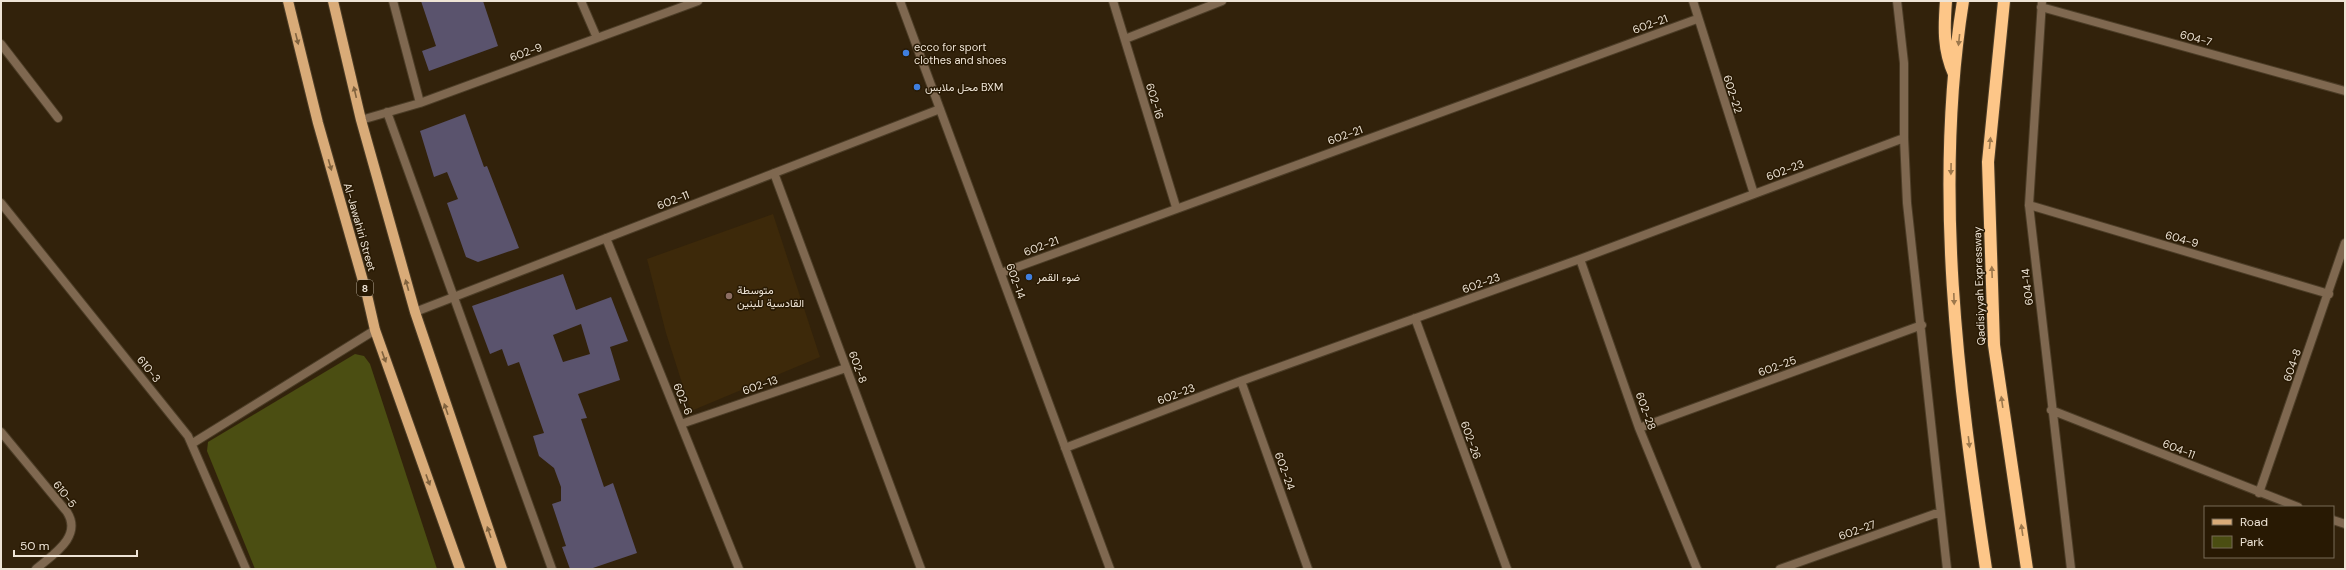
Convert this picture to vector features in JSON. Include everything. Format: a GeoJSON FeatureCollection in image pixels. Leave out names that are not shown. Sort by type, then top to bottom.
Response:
{"type":"FeatureCollection","features":[{"type":"Feature","properties":{"kind":"highway"},"geometry":{"type":"LineString","coordinates":[[1946,1],[1944,39],[1946,52],[1955,76]]}},
{"type":"Feature","properties":{"kind":"highway"},"geometry":{"type":"LineString","coordinates":[[1963,1],[1955,76],[1951,136],[1950,195],[1956,339],[1986,569]]}},
{"type":"Feature","properties":{"kind":"highway","name":"Qadisiyyah Expressway"},"geometry":{"type":"LineString","coordinates":[[2004,1],[1988,162],[1994,345],[2027,569]]}},
{"type":"Feature","properties":{"kind":"main road","name":"Al-Jawahiri Street"},"geometry":{"type":"LineString","coordinates":[[288,1],[318,123],[367,295],[374,330],[460,569]]}},
{"type":"Feature","properties":{"kind":"main road"},"geometry":{"type":"LineString","coordinates":[[333,1],[361,120],[415,312],[502,569]]}},
{"type":"Feature","properties":{"kind":"street"},"geometry":{"type":"LineString","coordinates":[[393,1],[420,103]]}},
{"type":"Feature","properties":{"kind":"street"},"geometry":{"type":"LineString","coordinates":[[582,1],[597,38]]}},
{"type":"Feature","properties":{"kind":"street","name":"602-9"},"geometry":{"type":"LineString","coordinates":[[361,120],[420,103],[698,1]]}},
{"type":"Feature","properties":{"kind":"street","name":"602-14"},"geometry":{"type":"LineString","coordinates":[[900,1],[1110,569]]}},
{"type":"Feature","properties":{"kind":"street","name":"602-16"},"geometry":{"type":"LineString","coordinates":[[1113,1],[1176,207]]}},
{"type":"Feature","properties":{"kind":"street"},"geometry":{"type":"LineString","coordinates":[[1124,38],[1222,1]]}},
{"type":"Feature","properties":{"kind":"street","name":"602-22"},"geometry":{"type":"LineString","coordinates":[[1693,1],[1697,19],[1754,194]]}},
{"type":"Feature","properties":{"kind":"street"},"geometry":{"type":"LineString","coordinates":[[1897,1],[1904,63],[1904,138],[1907,203],[1922,325],[1940,512],[1948,569]]}},
{"type":"Feature","properties":{"kind":"street","name":"604-7"},"geometry":{"type":"LineString","coordinates":[[2042,4],[2345,91]]}},
{"type":"Feature","properties":{"kind":"street","name":"604-14"},"geometry":{"type":"LineString","coordinates":[[2042,4],[2029,205],[2051,410],[2071,569]]}},
{"type":"Feature","properties":{"kind":"street","name":"602-21"},"geometry":{"type":"LineString","coordinates":[[1001,273],[1176,207],[1697,19]]}},
{"type":"Feature","properties":{"kind":"street"},"geometry":{"type":"LineString","coordinates":[[1,44],[58,118]]}},
{"type":"Feature","properties":{"kind":"street","name":"602-11"},"geometry":{"type":"LineString","coordinates":[[415,312],[455,298],[940,109]]}},
{"type":"Feature","properties":{"kind":"street"},"geometry":{"type":"LineString","coordinates":[[387,112],[552,569]]}},
{"type":"Feature","properties":{"kind":"street","name":"602-23"},"geometry":{"type":"LineString","coordinates":[[1066,448],[1241,381],[1580,259],[1904,138]]}},
{"type":"Feature","properties":{"kind":"street","name":"602-8"},"geometry":{"type":"LineString","coordinates":[[774,173],[921,569]]}},
{"type":"Feature","properties":{"kind":"street","name":"610-3"},"geometry":{"type":"LineString","coordinates":[[1,203],[192,443],[246,569]]}},
{"type":"Feature","properties":{"kind":"street","name":"604-9"},"geometry":{"type":"LineString","coordinates":[[2029,205],[2329,294]]}},
{"type":"Feature","properties":{"kind":"street","name":"602-6"},"geometry":{"type":"LineString","coordinates":[[606,238],[739,569]]}},
{"type":"Feature","properties":{"kind":"street","name":"604-8"},"geometry":{"type":"LineString","coordinates":[[2259,493],[2329,294],[2345,243]]}},
{"type":"Feature","properties":{"kind":"street","name":"602-28"},"geometry":{"type":"LineString","coordinates":[[1580,259],[1640,428],[1697,569]]}},
{"type":"Feature","properties":{"kind":"street","name":"602-26"},"geometry":{"type":"LineString","coordinates":[[1415,318],[1507,569]]}},
{"type":"Feature","properties":{"kind":"street","name":"602-25"},"geometry":{"type":"LineString","coordinates":[[1640,428],[1922,325]]}},
{"type":"Feature","properties":{"kind":"street"},"geometry":{"type":"LineString","coordinates":[[192,443],[374,330]]}},
{"type":"Feature","properties":{"kind":"street","name":"602-13"},"geometry":{"type":"LineString","coordinates":[[681,424],[846,368]]}},
{"type":"Feature","properties":{"kind":"street","name":"602-24"},"geometry":{"type":"LineString","coordinates":[[1241,381],[1308,569]]}},
{"type":"Feature","properties":{"kind":"street","name":"604-11"},"geometry":{"type":"LineString","coordinates":[[2051,410],[2295,506]]}},
{"type":"Feature","properties":{"kind":"street","name":"610-5"},"geometry":{"type":"LineString","coordinates":[[1,432],[67,512],[72,523],[68,540],[36,569]]}},
{"type":"Feature","properties":{"kind":"street","name":"602-27"},"geometry":{"type":"LineString","coordinates":[[1780,569],[1940,512]]}},
{"type":"Feature","properties":{"kind":"street"},"geometry":{"type":"LineString","coordinates":[[2334,520],[2345,524]]}},
{"type":"Feature","properties":{"kind":"shaded area","name":"متوسطة القادسية للبنين"},"geometry":{"type":"Polygon","coordinates":[[[773,214],[820,357],[691,411],[666,333],[647,259],[773,214]]]}},
{"type":"Feature","properties":{"kind":"green space"},"geometry":{"type":"Polygon","coordinates":[[[355,354],[364,356],[370,364],[437,569],[255,569],[207,451],[208,442],[355,354]]]}},
{"type":"Feature","properties":{"kind":"building"},"geometry":{"type":"Polygon","coordinates":[[[421,1],[483,1],[498,46],[429,71],[422,51],[436,46],[421,1]]]}},
{"type":"Feature","properties":{"kind":"building"},"geometry":{"type":"Polygon","coordinates":[[[465,114],[484,167],[487,166],[519,248],[478,262],[466,257],[447,203],[458,199],[447,172],[434,177],[420,131],[465,114]]]}},
{"type":"Feature","properties":{"kind":"building"},"geometry":{"type":"Polygon","coordinates":[[[563,274],[576,310],[611,297],[628,341],[610,347],[620,380],[578,394],[587,418],[581,419],[604,487],[613,483],[637,553],[590,569],[570,569],[562,547],[566,546],[552,504],[561,501],[561,487],[554,468],[539,456],[533,436],[544,433],[519,362],[508,366],[502,349],[490,354],[472,306],[563,274]],[[581,324],[553,335],[563,362],[590,354],[581,324]]]}},
{"type":"Feature","properties":{"kind":"place","name":"ecco for sport clothes and shoes"},"geometry":{"type":"Point","coordinates":[906,53]}},
{"type":"Feature","properties":{"kind":"place","name":"محل ملابس BXM"},"geometry":{"type":"Point","coordinates":[917,87]}},
{"type":"Feature","properties":{"kind":"place","name":"ضوء القمر"},"geometry":{"type":"Point","coordinates":[1029,277]}},
{"type":"Feature","properties":{"kind":"place","name":"متوسطة القادسية للبنين"},"geometry":{"type":"Point","coordinates":[729,296]}}]}
